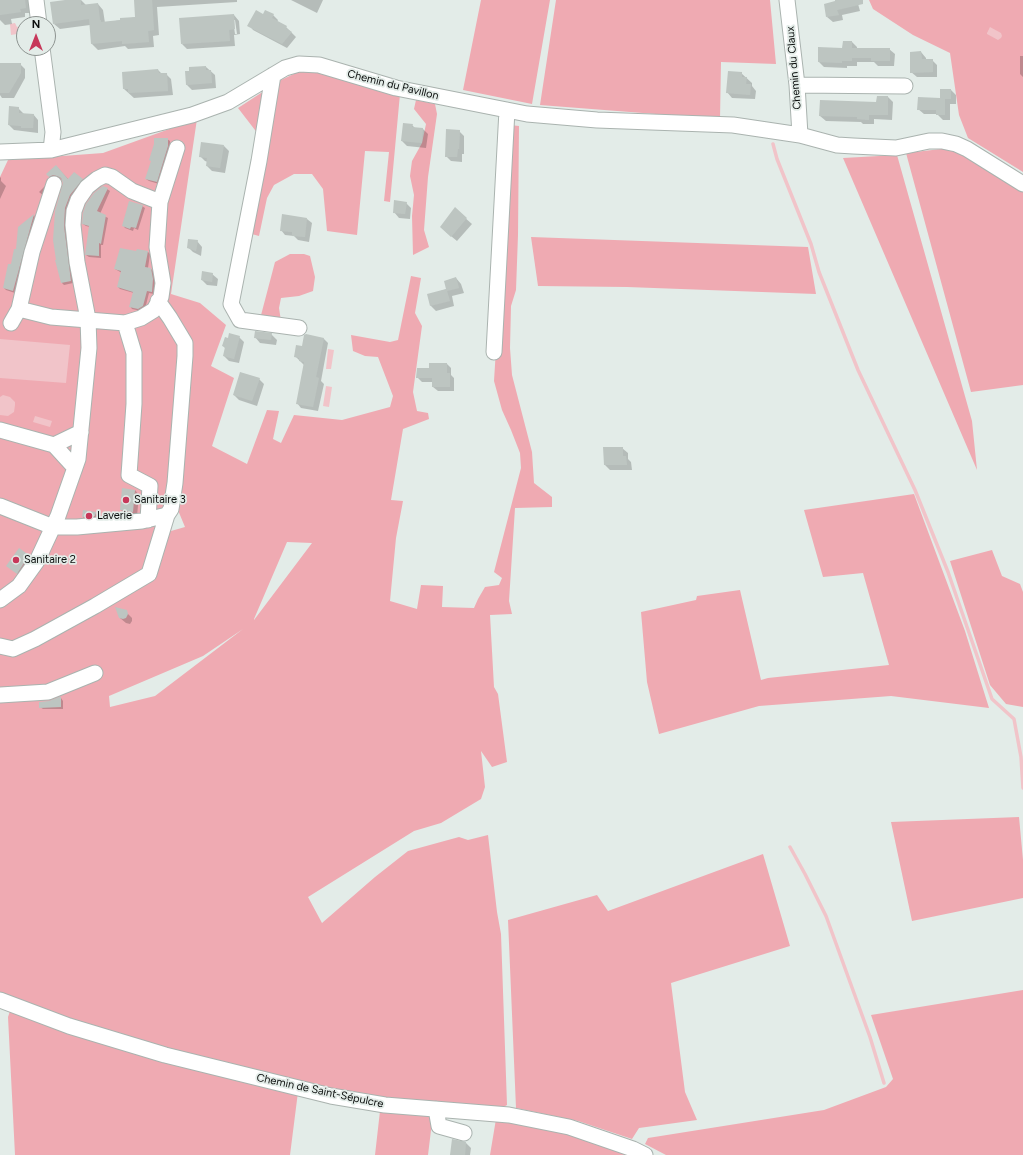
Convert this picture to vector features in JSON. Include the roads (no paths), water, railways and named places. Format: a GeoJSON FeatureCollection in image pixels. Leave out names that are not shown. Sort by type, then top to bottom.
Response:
{"type":"FeatureCollection","features":[{"type":"Feature","properties":{"kind":"street"},"geometry":{"type":"LineString","coordinates":[[36,0],[38,16]]}},
{"type":"Feature","properties":{"kind":"street","name":"Chemin du Claux"},"geometry":{"type":"LineString","coordinates":[[787,0],[797,85],[800,135]]}},
{"type":"Feature","properties":{"kind":"street"},"geometry":{"type":"LineString","coordinates":[[43,56],[53,132],[51,150]]}},
{"type":"Feature","properties":{"kind":"street","name":"Chemin du Pavillon"},"geometry":{"type":"LineString","coordinates":[[0,152],[51,150],[192,115],[228,102],[285,68],[299,64],[319,65],[396,88],[507,110],[597,120],[733,125],[800,135],[837,145],[896,148],[929,141],[942,141],[956,144],[967,149],[1023,184]]}},
{"type":"Feature","properties":{"kind":"street"},"geometry":{"type":"LineString","coordinates":[[273,75],[259,161],[231,304],[240,320],[299,328]]}},
{"type":"Feature","properties":{"kind":"street"},"geometry":{"type":"LineString","coordinates":[[797,85],[904,86]]}},
{"type":"Feature","properties":{"kind":"street"},"geometry":{"type":"LineString","coordinates":[[494,352],[507,110]]}},
{"type":"Feature","properties":{"kind":"street"},"geometry":{"type":"LineString","coordinates":[[19,309],[51,317],[125,323],[141,318],[154,310],[161,297],[163,282],[157,247],[160,202],[177,148]]}},
{"type":"Feature","properties":{"kind":"street"},"geometry":{"type":"LineString","coordinates":[[0,600],[19,586],[37,561],[53,528],[78,459],[89,348],[88,319],[73,225],[74,211],[78,200],[88,187],[97,179],[105,175],[112,177],[132,192],[160,202]]}},
{"type":"Feature","properties":{"kind":"street"},"geometry":{"type":"LineString","coordinates":[[11,323],[19,309],[32,252],[54,184]]}},
{"type":"Feature","properties":{"kind":"street"},"geometry":{"type":"LineString","coordinates":[[0,646],[13,649],[35,639],[149,574],[167,515],[171,509],[175,483],[185,356],[184,343],[170,318],[158,301]]}},
{"type":"Feature","properties":{"kind":"street"},"geometry":{"type":"LineString","coordinates":[[125,323],[134,353],[134,404],[129,475],[150,486],[148,520]]}},
{"type":"Feature","properties":{"kind":"street"},"geometry":{"type":"LineString","coordinates":[[0,430],[54,445],[75,468]]}},
{"type":"Feature","properties":{"kind":"street"},"geometry":{"type":"LineString","coordinates":[[54,445],[81,432]]}},
{"type":"Feature","properties":{"kind":"street"},"geometry":{"type":"LineString","coordinates":[[0,506],[53,528],[77,528],[148,520],[167,515]]}},
{"type":"Feature","properties":{"kind":"street"},"geometry":{"type":"LineString","coordinates":[[0,694],[48,692],[95,673]]}},
{"type":"Feature","properties":{"kind":"street","name":"Chemin de Saint-Sépulcre"},"geometry":{"type":"LineString","coordinates":[[0,1000],[69,1026],[165,1054],[331,1096],[385,1105],[509,1115],[569,1127],[633,1149],[645,1155]]}},
{"type":"Feature","properties":{"kind":"street"},"geometry":{"type":"LineString","coordinates":[[436,1109],[439,1126],[464,1132]]}},
{"type":"Feature","properties":{"kind":"waterway"},"geometry":{"type":"LineString","coordinates":[[773,144],[777,159],[811,244],[819,272],[858,370],[915,490],[948,572],[992,699],[1014,719],[1021,757],[1023,788]]}},
{"type":"Feature","properties":{"kind":"waterway"},"geometry":{"type":"LineString","coordinates":[[790,847],[826,916],[870,1037],[884,1083]]}},
{"type":"Feature","properties":{"kind":"place","name":"Sanitaire 3"},"geometry":{"type":"Point","coordinates":[126,500]}},
{"type":"Feature","properties":{"kind":"place","name":"Laverie"},"geometry":{"type":"Point","coordinates":[89,516]}},
{"type":"Feature","properties":{"kind":"place","name":"Sanitaire 2"},"geometry":{"type":"Point","coordinates":[16,560]}}]}
